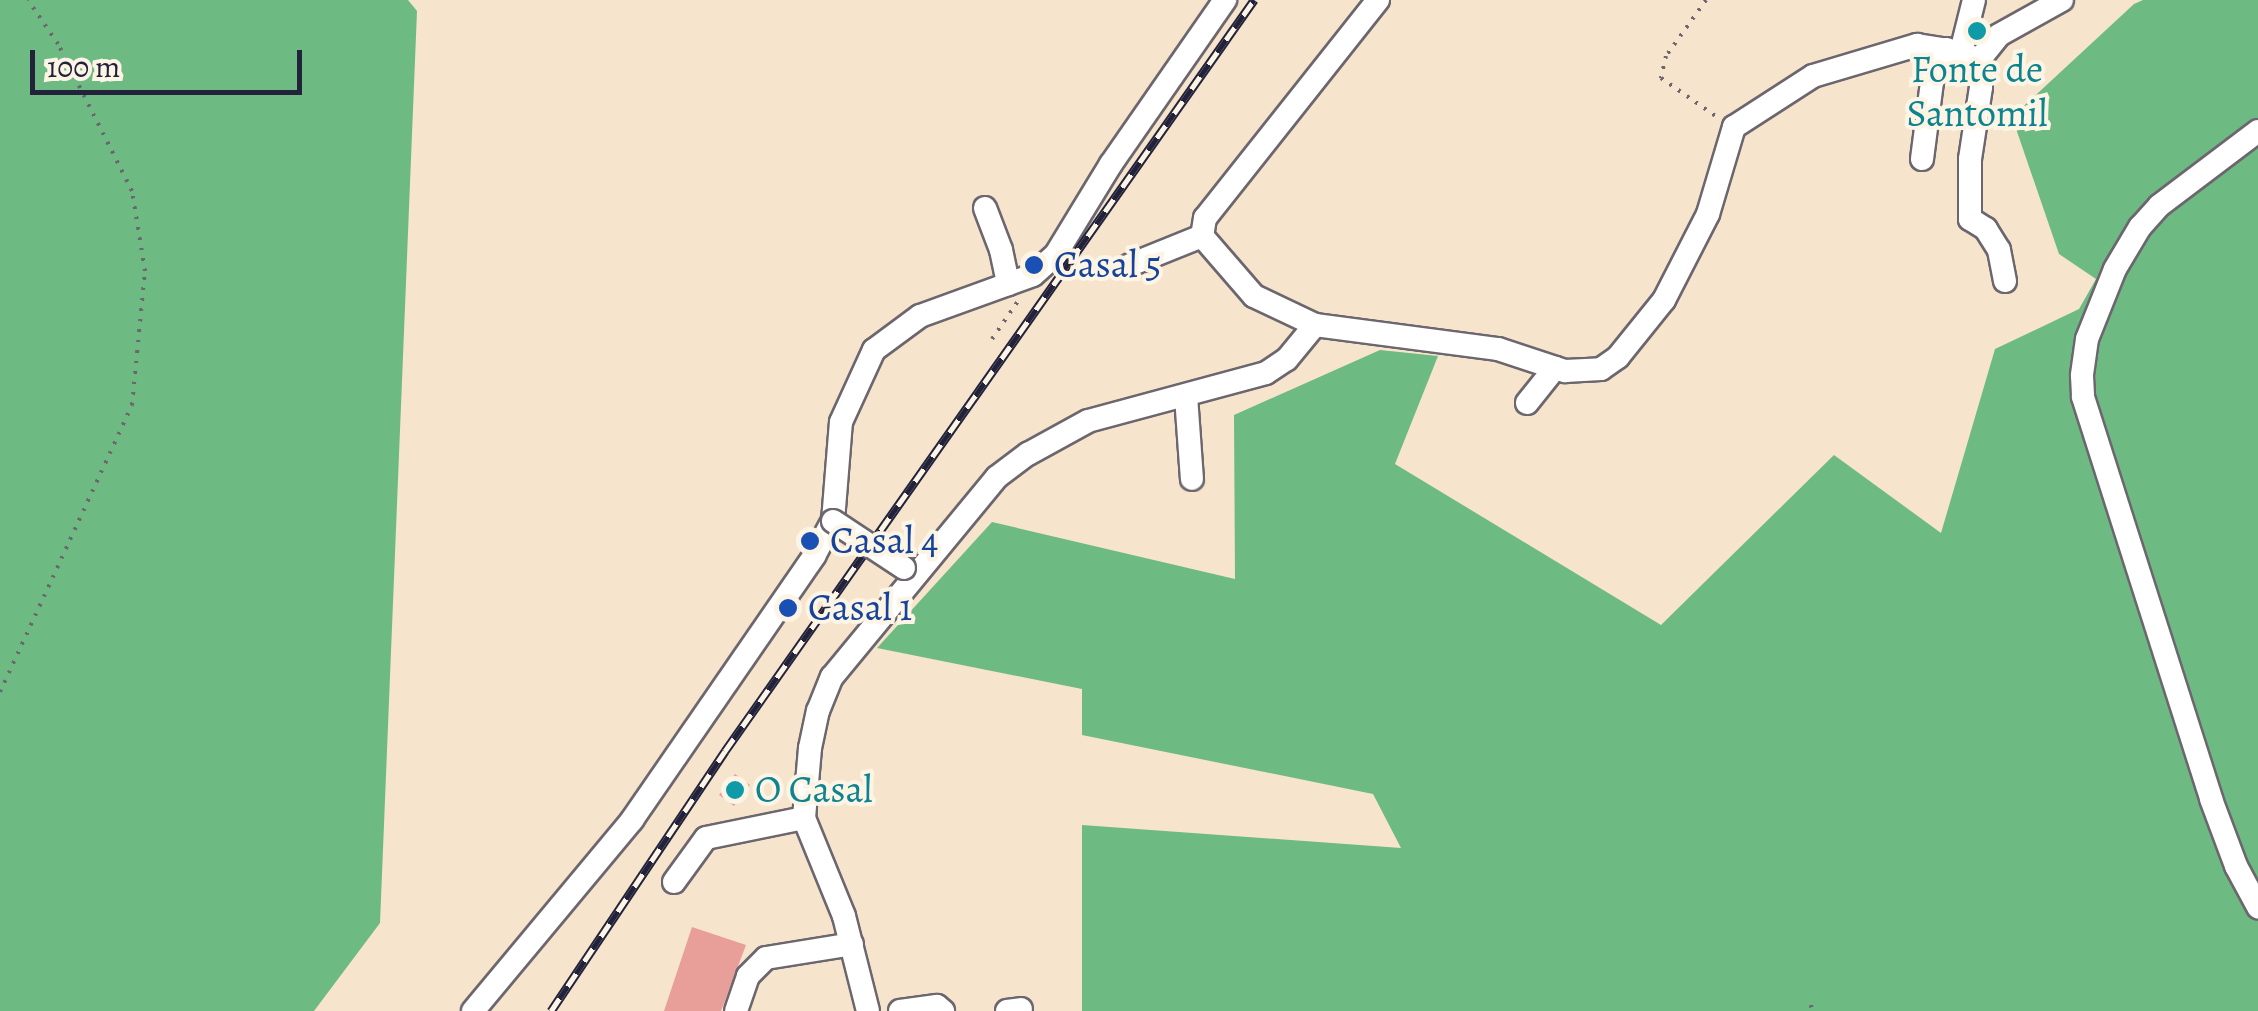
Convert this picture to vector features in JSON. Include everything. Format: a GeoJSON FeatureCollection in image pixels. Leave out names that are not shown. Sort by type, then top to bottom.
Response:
{"type":"FeatureCollection","features":[{"type":"Feature","properties":{"kind":"street"},"geometry":{"type":"LineString","coordinates":[[474,1011],[654,791],[707,718],[833,521],[841,422],[874,350],[920,316],[1033,275],[1056,254],[1111,164],[1226,0]]}},
{"type":"Feature","properties":{"kind":"street"},"geometry":{"type":"LineString","coordinates":[[1202,236],[1205,218],[1378,0]]}},
{"type":"Feature","properties":{"kind":"street"},"geometry":{"type":"LineString","coordinates":[[1974,0],[1962,53],[1981,87],[1970,159],[1970,219],[1986,229],[1999,250],[2005,281]]}},
{"type":"Feature","properties":{"kind":"street"},"geometry":{"type":"LineString","coordinates":[[1922,159],[1932,82],[1962,53],[2062,0]]}},
{"type":"Feature","properties":{"kind":"street"},"geometry":{"type":"LineString","coordinates":[[1202,236],[1254,296],[1315,325],[1498,350],[1555,368],[1586,373],[1601,369],[1618,357],[1664,300],[1708,214],[1734,128],[1813,76],[1917,44],[1962,53]]}},
{"type":"Feature","properties":{"kind":"street"},"geometry":{"type":"LineString","coordinates":[[2258,130],[2159,206],[2140,227],[2115,269],[2087,340],[2082,376],[2089,416],[2211,799],[2236,866],[2258,907]]}},
{"type":"Feature","properties":{"kind":"street"},"geometry":{"type":"LineString","coordinates":[[984,208],[1002,250],[1008,284]]}},
{"type":"Feature","properties":{"kind":"street"},"geometry":{"type":"LineString","coordinates":[[1130,266],[1202,236]]}},
{"type":"Feature","properties":{"kind":"street"},"geometry":{"type":"LineString","coordinates":[[868,1011],[852,944],[804,818],[810,748],[818,711],[832,677],[910,572],[997,478],[1028,454],[1088,421],[1266,373],[1287,360],[1315,325]]}},
{"type":"Feature","properties":{"kind":"street"},"geometry":{"type":"LineString","coordinates":[[1526,402],[1555,368]]}},
{"type":"Feature","properties":{"kind":"street"},"geometry":{"type":"LineString","coordinates":[[1186,396],[1192,479]]}},
{"type":"Feature","properties":{"kind":"street"},"geometry":{"type":"LineString","coordinates":[[833,521],[910,572]]}},
{"type":"Feature","properties":{"kind":"street"},"geometry":{"type":"LineString","coordinates":[[674,882],[706,838],[804,818]]}},
{"type":"Feature","properties":{"kind":"street"},"geometry":{"type":"LineString","coordinates":[[736,1011],[748,976],[766,958],[852,944]]}},
{"type":"Feature","properties":{"kind":"street"},"geometry":{"type":"LineString","coordinates":[[900,1011],[938,1006],[943,1011]]}},
{"type":"Feature","properties":{"kind":"path"},"geometry":{"type":"LineString","coordinates":[[0,692],[132,405],[145,272],[132,191],[58,44],[28,0]]}},
{"type":"Feature","properties":{"kind":"path"},"geometry":{"type":"LineString","coordinates":[[1706,0],[1666,56],[1661,78],[1734,128]]}},
{"type":"Feature","properties":{"kind":"path"},"geometry":{"type":"LineString","coordinates":[[992,339],[1033,275]]}},
{"type":"Feature","properties":{"kind":"green space"},"geometry":{"type":"Polygon","coordinates":[[[0,0],[408,0],[417,11],[380,923],[314,1011],[0,1011],[0,0]]]}},
{"type":"Feature","properties":{"kind":"green space"},"geometry":{"type":"Polygon","coordinates":[[[2143,0],[2258,0],[2258,1011],[1082,1011],[1082,825],[1401,848],[1373,794],[1082,735],[1082,689],[877,648],[992,522],[1235,579],[1234,415],[1380,350],[1438,356],[1395,464],[1661,625],[1834,455],[1941,533],[1995,349],[2079,309],[2096,279],[2059,254],[2012,117],[2134,4],[2143,0]]]}},
{"type":"Feature","properties":{"kind":"building","name":"O Casal"},"geometry":{"type":"Polygon","coordinates":[[[735,774],[750,785],[734,806],[719,795],[735,774]]]}},
{"type":"Feature","properties":{"kind":"building"},"geometry":{"type":"Polygon","coordinates":[[[692,927],[746,945],[721,1011],[664,1011],[692,927]]]}},
{"type":"Feature","properties":{"kind":"railway"},"geometry":{"type":"LineString","coordinates":[[551,1011],[725,751],[1254,0]]}},
{"type":"Feature","properties":{"kind":"place","name":"Fonte de Santomil"},"geometry":{"type":"Point","coordinates":[1977,31]}},
{"type":"Feature","properties":{"kind":"place","name":"Casal 5"},"geometry":{"type":"Point","coordinates":[1034,265]}},
{"type":"Feature","properties":{"kind":"place","name":"Casal 4"},"geometry":{"type":"Point","coordinates":[810,541]}},
{"type":"Feature","properties":{"kind":"place","name":"Casal 1"},"geometry":{"type":"Point","coordinates":[788,608]}},
{"type":"Feature","properties":{"kind":"place","name":"O Casal"},"geometry":{"type":"Point","coordinates":[735,790]}}]}
